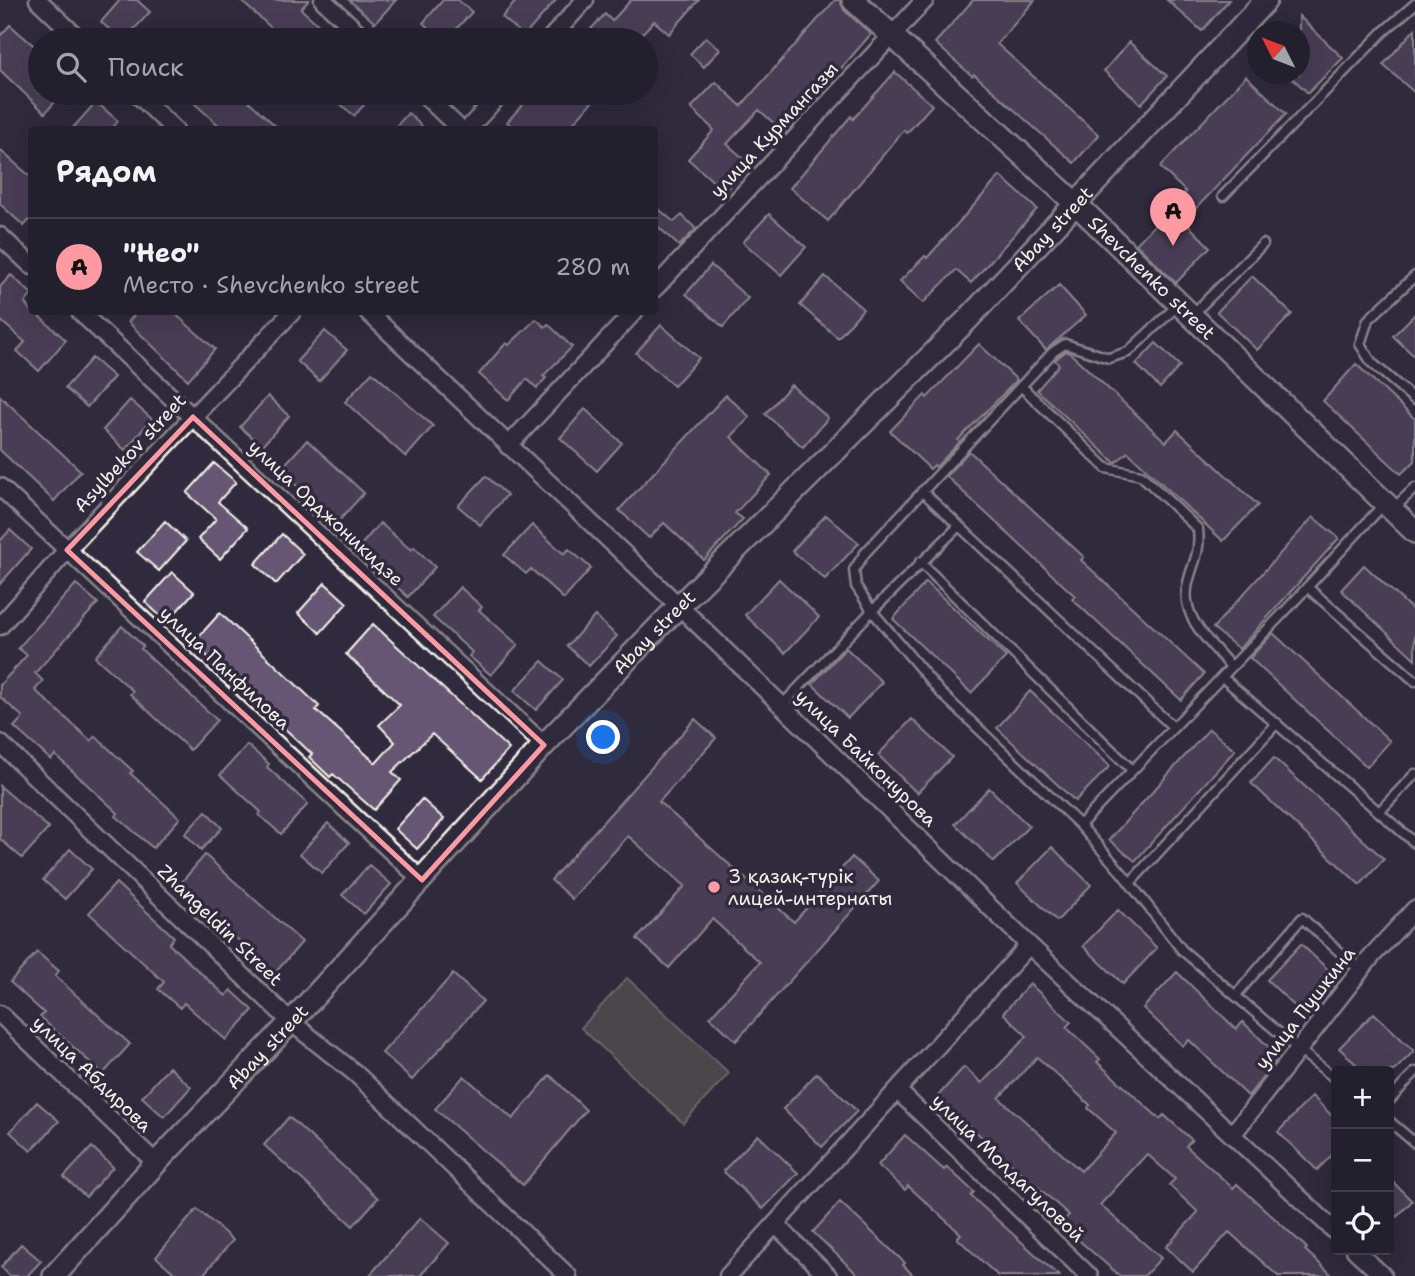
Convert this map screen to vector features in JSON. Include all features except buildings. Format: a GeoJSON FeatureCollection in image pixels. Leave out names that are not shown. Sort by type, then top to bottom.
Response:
{"type":"FeatureCollection","features":[{"type":"Feature","properties":{"kind":"main road","name":"Shevchenko street"},"geometry":{"type":"LineString","coordinates":[[853,0],[1075,203],[1415,532]]}},
{"type":"Feature","properties":{"kind":"main road","name":"Abay street"},"geometry":{"type":"LineString","coordinates":[[54,1276],[544,745],[679,606],[967,320],[1266,0]]}},
{"type":"Feature","properties":{"kind":"street"},"geometry":{"type":"LineString","coordinates":[[38,0],[67,28]]}},
{"type":"Feature","properties":{"kind":"street"},"geometry":{"type":"LineString","coordinates":[[323,0],[353,28]]}},
{"type":"Feature","properties":{"kind":"street"},"geometry":{"type":"LineString","coordinates":[[560,28],[585,0]]}},
{"type":"Feature","properties":{"kind":"street","name":"улица Курмангазы"},"geometry":{"type":"LineString","coordinates":[[658,285],[925,0]]}},
{"type":"Feature","properties":{"kind":"street"},"geometry":{"type":"LineString","coordinates":[[149,105],[171,126]]}},
{"type":"Feature","properties":{"kind":"street"},"geometry":{"type":"LineString","coordinates":[[435,105],[457,126]]}},
{"type":"Feature","properties":{"kind":"street"},"geometry":{"type":"LineString","coordinates":[[471,126],[489,105]]}},
{"type":"Feature","properties":{"kind":"street"},"geometry":{"type":"LineString","coordinates":[[0,236],[28,262]]}},
{"type":"Feature","properties":{"kind":"street","name":"улица Орджоникидзе"},"geometry":{"type":"LineString","coordinates":[[83,315],[544,745]]}},
{"type":"Feature","properties":{"kind":"street","name":"Asylbekov street"},"geometry":{"type":"LineString","coordinates":[[0,626],[67,550],[289,315]]}},
{"type":"Feature","properties":{"kind":"street","name":"улица Байконурова"},"geometry":{"type":"LineString","coordinates":[[371,315],[679,606],[1029,945],[1331,1227]]}},
{"type":"Feature","properties":{"kind":"street"},"geometry":{"type":"LineString","coordinates":[[508,446],[631,315]]}},
{"type":"Feature","properties":{"kind":"street","name":"улица Панфилова"},"geometry":{"type":"LineString","coordinates":[[0,487],[422,880]]}},
{"type":"Feature","properties":{"kind":"street","name":"Zhangeldin Street"},"geometry":{"type":"LineString","coordinates":[[0,743],[290,1022],[355,1073],[568,1276]]}},
{"type":"Feature","properties":{"kind":"street","name":"улица Пушкина"},"geometry":{"type":"LineString","coordinates":[[1232,1135],[1361,971],[1415,909]]}},
{"type":"Feature","properties":{"kind":"street"},"geometry":{"type":"LineString","coordinates":[[728,1276],[1029,945]]}},
{"type":"Feature","properties":{"kind":"street","name":"улица Абдирова"},"geometry":{"type":"LineString","coordinates":[[0,1014],[156,1163]]}},
{"type":"Feature","properties":{"kind":"street","name":"улица Молдагуловой"},"geometry":{"type":"LineString","coordinates":[[898,1091],[1089,1276]]}},
{"type":"Feature","properties":{"kind":"street"},"geometry":{"type":"LineString","coordinates":[[776,1225],[828,1276]]}},
{"type":"Feature","properties":{"kind":"street"},"geometry":{"type":"LineString","coordinates":[[1360,1255],[1383,1276]]}},
{"type":"Feature","properties":{"kind":"lane"},"geometry":{"type":"LineString","coordinates":[[1223,195],[1383,32],[1415,4]]}},
{"type":"Feature","properties":{"kind":"lane"},"geometry":{"type":"LineString","coordinates":[[1263,244],[1185,310],[1128,352],[1109,358],[1065,344],[1054,352],[865,553],[855,570],[856,586],[872,611],[940,692],[1080,825],[1182,950],[1331,1075]]}},
{"type":"Feature","properties":{"kind":"lane"},"geometry":{"type":"LineString","coordinates":[[1415,276],[1368,320],[1360,344],[1372,363],[1415,400]]}},
{"type":"Feature","properties":{"kind":"lane"},"geometry":{"type":"LineString","coordinates":[[1021,386],[1106,468],[1141,475],[1198,529],[1200,546],[1186,590],[1192,621],[1231,667]]}},
{"type":"Feature","properties":{"kind":"lane"},"geometry":{"type":"LineString","coordinates":[[1080,825],[1307,587],[1388,507],[1415,488]]}},
{"type":"Feature","properties":{"kind":"lane"},"geometry":{"type":"LineString","coordinates":[[922,491],[1173,727]]}},
{"type":"Feature","properties":{"kind":"lane"},"geometry":{"type":"LineString","coordinates":[[782,705],[958,526]]}},
{"type":"Feature","properties":{"kind":"lane"},"geometry":{"type":"LineString","coordinates":[[920,562],[1132,770]]}},
{"type":"Feature","properties":{"kind":"lane"},"geometry":{"type":"LineString","coordinates":[[1307,587],[1415,681]]}},
{"type":"Feature","properties":{"kind":"lane"},"geometry":{"type":"LineString","coordinates":[[1223,677],[1415,843]]}},
{"type":"Feature","properties":{"kind":"lane"},"geometry":{"type":"LineString","coordinates":[[1130,883],[1277,723]]}},
{"type":"Feature","properties":{"kind":"lane"},"geometry":{"type":"LineString","coordinates":[[1379,812],[1415,774]]}},
{"type":"Feature","properties":{"kind":"lane"},"geometry":{"type":"LineString","coordinates":[[1236,995],[1302,918],[1361,971]]}},
{"type":"Feature","properties":{"kind":"lane"},"geometry":{"type":"LineString","coordinates":[[1394,1095],[1415,1072]]}},
{"type":"Feature","properties":{"kind":"lane"},"geometry":{"type":"LineString","coordinates":[[1394,1125],[1415,1143]]}},
{"type":"Feature","properties":{"kind":"highlighted area"},"geometry":{"type":"Polygon","coordinates":[[[193,417],[544,745],[422,880],[67,550],[193,417]]]}},
{"type":"Feature","properties":{"kind":"green space"},"geometry":{"type":"Polygon","coordinates":[[[627,978],[729,1073],[683,1123],[581,1028],[627,978]]]}},
{"type":"Feature","properties":{"kind":"place","name":"\"Нео\""},"geometry":{"type":"Point","coordinates":[1173,246]}},
{"type":"Feature","properties":{"kind":"place","name":"3 қазақ-түрік лицей-интернаты"},"geometry":{"type":"Point","coordinates":[714,887]}}]}
